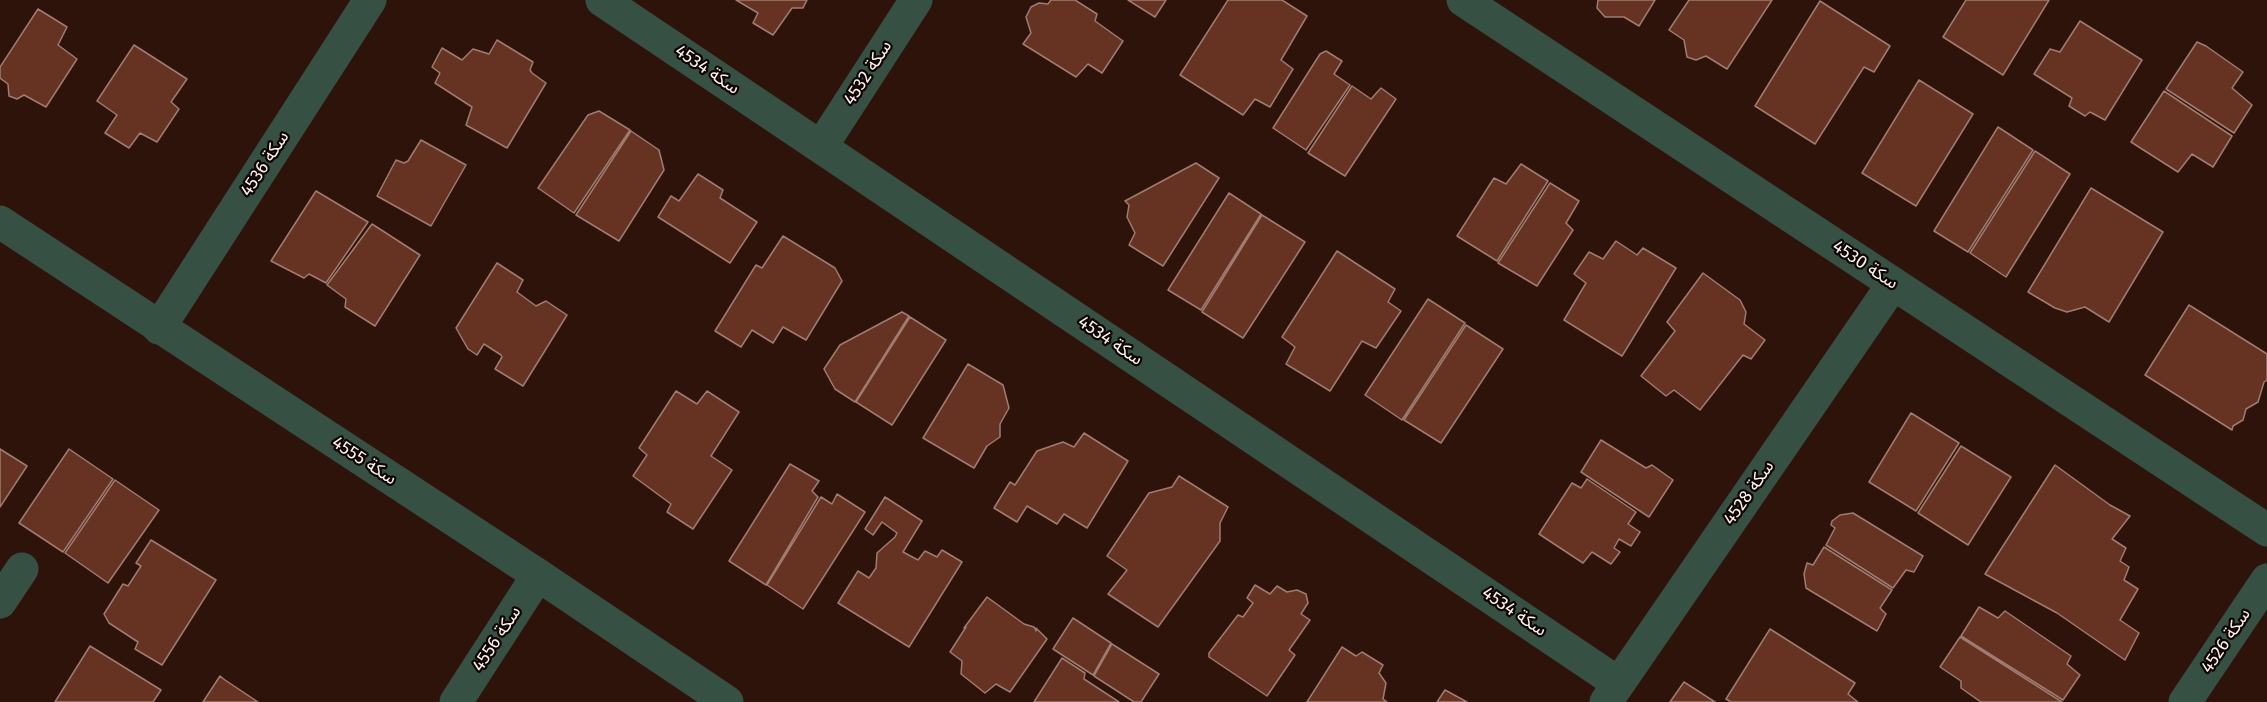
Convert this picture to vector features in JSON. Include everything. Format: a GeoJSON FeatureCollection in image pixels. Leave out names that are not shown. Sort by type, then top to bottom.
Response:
{"type":"FeatureCollection","features":[{"type":"Feature","properties":{"kind":"street","name":"سكة 4536"},"geometry":{"type":"LineString","coordinates":[[159,328],[370,0]]}},
{"type":"Feature","properties":{"kind":"street","name":"سكة 4534"},"geometry":{"type":"LineString","coordinates":[[602,0],[821,147],[1612,692]]}},
{"type":"Feature","properties":{"kind":"street","name":"سكة 4532"},"geometry":{"type":"LineString","coordinates":[[821,147],[916,0]]}},
{"type":"Feature","properties":{"kind":"street","name":"سكة 4530"},"geometry":{"type":"LineString","coordinates":[[1463,0],[2267,530]]}},
{"type":"Feature","properties":{"kind":"street","name":"سكة 4555"},"geometry":{"type":"LineString","coordinates":[[0,222],[538,575],[727,702]]}},
{"type":"Feature","properties":{"kind":"street","name":"سكة 4528"},"geometry":{"type":"LineString","coordinates":[[1612,692],[1893,284]]}},
{"type":"Feature","properties":{"kind":"street"},"geometry":{"type":"LineString","coordinates":[[0,602],[22,569]]}},
{"type":"Feature","properties":{"kind":"street","name":"سكة 4556"},"geometry":{"type":"LineString","coordinates":[[456,702],[538,575]]}},
{"type":"Feature","properties":{"kind":"street","name":"سكة 4526"},"geometry":{"type":"LineString","coordinates":[[2185,702],[2267,580]]}},
{"type":"Feature","properties":{"kind":"building"},"geometry":{"type":"Polygon","coordinates":[[[736,0],[807,0],[803,8],[792,8],[773,35],[753,23],[758,13],[736,0]]]}},
{"type":"Feature","properties":{"kind":"building"},"geometry":{"type":"Polygon","coordinates":[[[1051,0],[1075,0],[1097,14],[1095,21],[1123,41],[1102,73],[1088,64],[1076,77],[1023,44],[1031,33],[1026,17],[1031,7],[1039,3],[1048,4],[1051,0]]]}},
{"type":"Feature","properties":{"kind":"building"},"geometry":{"type":"Polygon","coordinates":[[[1128,0],[1166,0],[1155,17],[1128,0]]]}},
{"type":"Feature","properties":{"kind":"building"},"geometry":{"type":"Polygon","coordinates":[[[1228,0],[1282,0],[1307,16],[1281,60],[1293,69],[1270,107],[1255,99],[1243,115],[1180,75],[1228,0]]]}},
{"type":"Feature","properties":{"kind":"building"},"geometry":{"type":"Polygon","coordinates":[[[1598,0],[1655,0],[1639,26],[1624,17],[1605,17],[1597,8],[1598,0]]]}},
{"type":"Feature","properties":{"kind":"building"},"geometry":{"type":"Polygon","coordinates":[[[1689,0],[1772,0],[1727,69],[1706,56],[1696,60],[1687,57],[1684,40],[1669,30],[1689,0]]]}},
{"type":"Feature","properties":{"kind":"building"},"geometry":{"type":"Polygon","coordinates":[[[1966,0],[2049,0],[2003,75],[1943,37],[1966,0]]]}},
{"type":"Feature","properties":{"kind":"building"},"geometry":{"type":"Polygon","coordinates":[[[1820,1],[1890,46],[1874,72],[1864,67],[1815,144],[1755,106],[1820,1]]]}},
{"type":"Feature","properties":{"kind":"building"},"geometry":{"type":"Polygon","coordinates":[[[38,9],[67,27],[58,45],[77,59],[46,107],[24,95],[17,99],[9,96],[8,84],[0,78],[0,67],[38,9]]]}},
{"type":"Feature","properties":{"kind":"building"},"geometry":{"type":"Polygon","coordinates":[[[2080,21],[2142,60],[2105,120],[2090,112],[2085,116],[2069,106],[2072,98],[2034,74],[2050,49],[2060,52],[2080,21]]]}},
{"type":"Feature","properties":{"kind":"building"},"geometry":{"type":"Polygon","coordinates":[[[497,40],[533,62],[530,70],[546,83],[507,148],[466,125],[472,107],[435,83],[440,73],[432,67],[442,48],[462,60],[473,49],[489,54],[497,40]]]}},
{"type":"Feature","properties":{"kind":"building"},"geometry":{"type":"Polygon","coordinates":[[[2197,42],[2243,72],[2232,88],[2252,105],[2234,133],[2166,89],[2197,42]]]}},
{"type":"Feature","properties":{"kind":"building"},"geometry":{"type":"Polygon","coordinates":[[[134,45],[187,79],[171,102],[179,109],[157,142],[140,133],[129,148],[105,133],[117,115],[97,101],[134,45]]]}},
{"type":"Feature","properties":{"kind":"building"},"geometry":{"type":"Polygon","coordinates":[[[1326,51],[1342,61],[1334,74],[1350,85],[1306,150],[1273,128],[1320,54],[1326,51]]]}},
{"type":"Feature","properties":{"kind":"building"},"geometry":{"type":"Polygon","coordinates":[[[1919,80],[1973,114],[1916,206],[1862,173],[1919,80]]]}},
{"type":"Feature","properties":{"kind":"building"},"geometry":{"type":"Polygon","coordinates":[[[1352,86],[1371,99],[1381,88],[1396,99],[1345,176],[1308,153],[1352,86]]]}},
{"type":"Feature","properties":{"kind":"building"},"geometry":{"type":"Polygon","coordinates":[[[2164,91],[2232,136],[2213,167],[2192,154],[2178,172],[2131,142],[2164,91]]]}},
{"type":"Feature","properties":{"kind":"building"},"geometry":{"type":"Polygon","coordinates":[[[599,111],[630,130],[574,213],[538,188],[588,115],[599,111]]]}},
{"type":"Feature","properties":{"kind":"building"},"geometry":{"type":"Polygon","coordinates":[[[1998,127],[2033,150],[1968,252],[1934,231],[1998,127]]]}},
{"type":"Feature","properties":{"kind":"building"},"geometry":{"type":"Polygon","coordinates":[[[631,131],[659,150],[664,170],[619,241],[576,215],[631,131]]]}},
{"type":"Feature","properties":{"kind":"building"},"geometry":{"type":"Polygon","coordinates":[[[421,140],[466,165],[431,226],[377,196],[396,160],[404,163],[408,161],[421,140]]]}},
{"type":"Feature","properties":{"kind":"building"},"geometry":{"type":"Polygon","coordinates":[[[2035,151],[2070,174],[2006,277],[1970,253],[2035,151]]]}},
{"type":"Feature","properties":{"kind":"building"},"geometry":{"type":"Polygon","coordinates":[[[1196,163],[1219,178],[1163,266],[1129,245],[1135,233],[1127,217],[1129,205],[1125,201],[1196,163]]]}},
{"type":"Feature","properties":{"kind":"building"},"geometry":{"type":"Polygon","coordinates":[[[1521,164],[1548,181],[1497,261],[1457,236],[1494,178],[1506,184],[1521,164]]]}},
{"type":"Feature","properties":{"kind":"building"},"geometry":{"type":"Polygon","coordinates":[[[698,174],[723,190],[720,198],[757,222],[730,263],[658,217],[671,196],[679,201],[698,174]]]}},
{"type":"Feature","properties":{"kind":"building"},"geometry":{"type":"Polygon","coordinates":[[[1550,183],[1579,201],[1566,223],[1573,230],[1537,286],[1498,263],[1550,183]]]}},
{"type":"Feature","properties":{"kind":"building"},"geometry":{"type":"Polygon","coordinates":[[[2091,188],[2163,232],[2109,322],[2085,307],[2067,312],[2055,308],[2028,292],[2091,188]]]}},
{"type":"Feature","properties":{"kind":"building"},"geometry":{"type":"Polygon","coordinates":[[[316,191],[368,222],[326,283],[309,274],[304,278],[271,261],[316,191]]]}},
{"type":"Feature","properties":{"kind":"building"},"geometry":{"type":"Polygon","coordinates":[[[1229,193],[1261,214],[1201,310],[1168,290],[1229,193]]]}},
{"type":"Feature","properties":{"kind":"building"},"geometry":{"type":"Polygon","coordinates":[[[1262,215],[1305,242],[1243,338],[1202,312],[1262,215]]]}},
{"type":"Feature","properties":{"kind":"building"},"geometry":{"type":"Polygon","coordinates":[[[372,224],[420,255],[375,326],[345,307],[346,299],[327,285],[372,224]]]}},
{"type":"Feature","properties":{"kind":"building"},"geometry":{"type":"Polygon","coordinates":[[[783,236],[835,268],[842,281],[806,340],[783,327],[773,343],[752,330],[741,347],[715,331],[756,265],[762,268],[783,236]]]}},
{"type":"Feature","properties":{"kind":"building"},"geometry":{"type":"Polygon","coordinates":[[[1616,241],[1637,255],[1643,248],[1676,268],[1622,356],[1564,320],[1586,283],[1574,274],[1589,252],[1603,259],[1616,241]]]}},
{"type":"Feature","properties":{"kind":"building"},"geometry":{"type":"Polygon","coordinates":[[[1337,251],[1395,289],[1388,302],[1401,311],[1376,348],[1362,341],[1330,391],[1286,364],[1295,347],[1282,337],[1337,251]]]}},
{"type":"Feature","properties":{"kind":"building"},"geometry":{"type":"Polygon","coordinates":[[[497,263],[523,280],[517,292],[536,306],[546,301],[567,315],[523,386],[495,369],[501,355],[484,344],[477,355],[468,349],[456,328],[497,263]]]}},
{"type":"Feature","properties":{"kind":"building"},"geometry":{"type":"Polygon","coordinates":[[[1703,273],[1740,300],[1746,312],[1744,324],[1765,340],[1751,359],[1743,355],[1700,410],[1674,390],[1666,396],[1641,376],[1675,331],[1667,322],[1703,273]]]}},
{"type":"Feature","properties":{"kind":"building"},"geometry":{"type":"Polygon","coordinates":[[[1428,299],[1465,323],[1402,420],[1365,395],[1428,299]]]}},
{"type":"Feature","properties":{"kind":"building"},"geometry":{"type":"Polygon","coordinates":[[[2189,305],[2267,354],[2267,380],[2264,382],[2258,402],[2246,409],[2243,420],[2233,426],[2232,430],[2145,375],[2189,305]]]}},
{"type":"Feature","properties":{"kind":"building"},"geometry":{"type":"Polygon","coordinates":[[[902,312],[909,316],[855,402],[835,389],[824,369],[840,345],[902,312]]]}},
{"type":"Feature","properties":{"kind":"building"},"geometry":{"type":"Polygon","coordinates":[[[910,317],[946,340],[892,425],[856,402],[910,317]]]}},
{"type":"Feature","properties":{"kind":"building"},"geometry":{"type":"Polygon","coordinates":[[[1466,325],[1503,349],[1441,443],[1404,420],[1466,325]]]}},
{"type":"Feature","properties":{"kind":"building"},"geometry":{"type":"Polygon","coordinates":[[[968,364],[1003,385],[1009,408],[1000,424],[1000,437],[987,446],[974,468],[923,438],[968,364]]]}},
{"type":"Feature","properties":{"kind":"building"},"geometry":{"type":"Polygon","coordinates":[[[676,391],[697,404],[707,391],[739,412],[711,456],[732,470],[693,529],[667,512],[671,504],[633,476],[647,455],[639,448],[676,391]]]}},
{"type":"Feature","properties":{"kind":"building"},"geometry":{"type":"Polygon","coordinates":[[[1911,413],[1959,443],[1916,511],[1869,482],[1911,413]]]}},
{"type":"Feature","properties":{"kind":"building"},"geometry":{"type":"Polygon","coordinates":[[[1084,433],[1128,461],[1087,528],[1064,514],[1057,524],[1027,506],[1017,522],[994,508],[1010,482],[1015,485],[1037,451],[1063,442],[1074,447],[1084,433]]]}},
{"type":"Feature","properties":{"kind":"building"},"geometry":{"type":"Polygon","coordinates":[[[1601,440],[1646,468],[1652,465],[1673,480],[1649,517],[1581,472],[1601,440]]]}},
{"type":"Feature","properties":{"kind":"building"},"geometry":{"type":"Polygon","coordinates":[[[1961,446],[2011,477],[1968,545],[1918,513],[1961,446]]]}},
{"type":"Feature","properties":{"kind":"building"},"geometry":{"type":"Polygon","coordinates":[[[0,449],[27,466],[0,507],[0,449]]]}},
{"type":"Feature","properties":{"kind":"building"},"geometry":{"type":"Polygon","coordinates":[[[69,449],[113,479],[63,552],[19,523],[69,449]]]}},
{"type":"Feature","properties":{"kind":"building"},"geometry":{"type":"Polygon","coordinates":[[[790,464],[819,481],[812,491],[818,497],[766,585],[729,561],[790,464]]]}},
{"type":"Feature","properties":{"kind":"building"},"geometry":{"type":"Polygon","coordinates":[[[2055,465],[2110,505],[2130,516],[2112,539],[2126,548],[2120,561],[2129,567],[2124,580],[2138,589],[2120,620],[2139,633],[2125,660],[2057,613],[1985,574],[2055,465]]]}},
{"type":"Feature","properties":{"kind":"building"},"geometry":{"type":"Polygon","coordinates":[[[1179,476],[1228,507],[1220,523],[1220,541],[1158,627],[1108,594],[1127,570],[1107,556],[1149,493],[1172,487],[1179,476]]]}},
{"type":"Feature","properties":{"kind":"building"},"geometry":{"type":"Polygon","coordinates":[[[1587,479],[1636,512],[1628,524],[1640,532],[1631,546],[1619,539],[1614,548],[1620,552],[1611,564],[1592,552],[1583,563],[1539,534],[1572,483],[1581,488],[1587,479]]]}},
{"type":"Feature","properties":{"kind":"building"},"geometry":{"type":"Polygon","coordinates":[[[115,480],[159,510],[108,583],[65,553],[115,480]]]}},
{"type":"Feature","properties":{"kind":"building"},"geometry":{"type":"Polygon","coordinates":[[[837,494],[865,512],[803,609],[767,585],[821,497],[832,504],[837,494]]]}},
{"type":"Feature","properties":{"kind":"building"},"geometry":{"type":"Polygon","coordinates":[[[885,497],[922,521],[903,552],[918,560],[925,551],[937,557],[942,550],[962,562],[909,647],[838,603],[858,571],[869,578],[876,568],[877,553],[897,533],[882,522],[873,535],[865,529],[885,497]]]}},
{"type":"Feature","properties":{"kind":"building"},"geometry":{"type":"Polygon","coordinates":[[[1853,513],[1923,556],[1914,572],[1906,570],[1893,588],[1826,545],[1835,528],[1831,525],[1832,521],[1840,515],[1853,513]]]}},
{"type":"Feature","properties":{"kind":"building"},"geometry":{"type":"Polygon","coordinates":[[[151,540],[216,580],[162,665],[135,649],[138,642],[109,623],[104,614],[123,584],[128,586],[141,566],[136,563],[151,540]]]}},
{"type":"Feature","properties":{"kind":"building"},"geometry":{"type":"Polygon","coordinates":[[[1824,547],[1892,590],[1880,608],[1886,614],[1877,631],[1806,588],[1804,574],[1807,563],[1813,565],[1824,547]]]}},
{"type":"Feature","properties":{"kind":"building"},"geometry":{"type":"Polygon","coordinates":[[[1255,585],[1270,594],[1277,586],[1287,592],[1297,590],[1306,594],[1308,603],[1301,614],[1310,620],[1289,650],[1295,655],[1267,696],[1209,657],[1209,653],[1238,615],[1243,617],[1253,603],[1247,598],[1255,585]]]}},
{"type":"Feature","properties":{"kind":"building"},"geometry":{"type":"Polygon","coordinates":[[[987,597],[1024,624],[1034,627],[1036,631],[1036,628],[1047,639],[1010,692],[996,684],[985,693],[961,674],[962,661],[950,652],[987,597]]]}},
{"type":"Feature","properties":{"kind":"building"},"geometry":{"type":"Polygon","coordinates":[[[1979,607],[1998,618],[2005,611],[2071,656],[2067,664],[2080,675],[2063,700],[1961,636],[1979,607]]]}},
{"type":"Feature","properties":{"kind":"building"},"geometry":{"type":"Polygon","coordinates":[[[1073,618],[1111,643],[1093,675],[1053,649],[1073,618]]]}},
{"type":"Feature","properties":{"kind":"building"},"geometry":{"type":"Polygon","coordinates":[[[1770,629],[1855,683],[1848,694],[1858,702],[1731,702],[1726,699],[1770,629]]]}},
{"type":"Feature","properties":{"kind":"building"},"geometry":{"type":"Polygon","coordinates":[[[1960,637],[2062,702],[1981,702],[1961,688],[1961,681],[1940,667],[1960,637]]]}},
{"type":"Feature","properties":{"kind":"building"},"geometry":{"type":"Polygon","coordinates":[[[1112,644],[1159,674],[1141,702],[1134,702],[1094,676],[1112,644]]]}},
{"type":"Feature","properties":{"kind":"building"},"geometry":{"type":"Polygon","coordinates":[[[90,646],[161,690],[153,702],[55,702],[90,646]]]}},
{"type":"Feature","properties":{"kind":"building"},"geometry":{"type":"Polygon","coordinates":[[[1342,647],[1356,656],[1362,652],[1383,665],[1379,673],[1386,683],[1383,699],[1387,702],[1307,702],[1342,647]]]}},
{"type":"Feature","properties":{"kind":"building"},"geometry":{"type":"Polygon","coordinates":[[[1062,658],[1085,673],[1084,679],[1119,702],[1034,702],[1062,658]]]}},
{"type":"Feature","properties":{"kind":"building"},"geometry":{"type":"Polygon","coordinates":[[[220,676],[225,680],[258,702],[203,702],[220,676]]]}},
{"type":"Feature","properties":{"kind":"building"},"geometry":{"type":"Polygon","coordinates":[[[1684,682],[1715,702],[1670,702],[1684,682]]]}},
{"type":"Feature","properties":{"kind":"building"},"geometry":{"type":"Polygon","coordinates":[[[1445,690],[1467,702],[1437,702],[1445,690]]]}}]}
